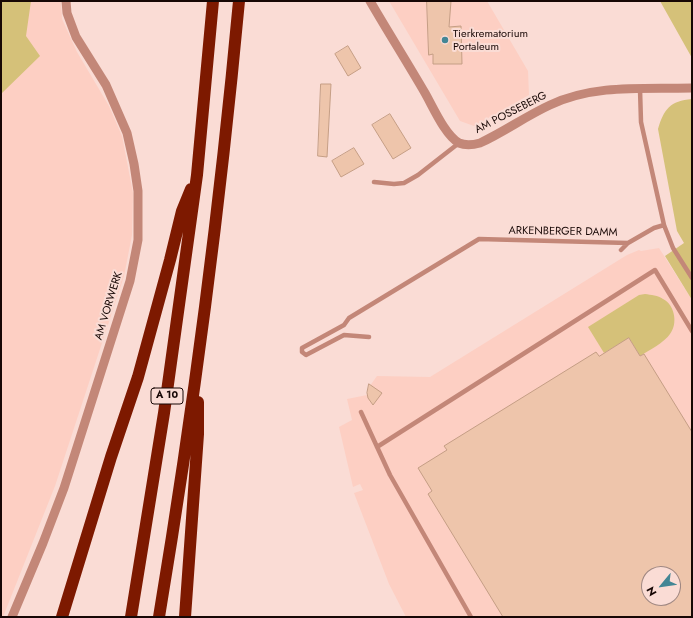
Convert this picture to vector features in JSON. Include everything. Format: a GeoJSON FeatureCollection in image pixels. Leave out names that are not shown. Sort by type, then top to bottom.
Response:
{"type":"FeatureCollection","features":[{"type":"Feature","properties":{"kind":"highway","name":"A 10"},"geometry":{"type":"LineString","coordinates":[[131,617],[164,413],[197,175],[213,1]]}},
{"type":"Feature","properties":{"kind":"highway","name":"A 10"},"geometry":{"type":"LineString","coordinates":[[159,617],[174,524],[216,228],[239,1]]}},
{"type":"Feature","properties":{"kind":"highway"},"geometry":{"type":"LineString","coordinates":[[62,617],[111,457],[138,377],[182,211],[197,175]]}},
{"type":"Feature","properties":{"kind":"highway"},"geometry":{"type":"LineString","coordinates":[[185,617],[198,434],[199,351]]}},
{"type":"Feature","properties":{"kind":"street","name":"AM VORWERK"},"geometry":{"type":"LineString","coordinates":[[12,617],[64,488],[130,281],[138,240],[138,191],[127,133],[106,85],[76,37],[67,13],[66,1]]}},
{"type":"Feature","properties":{"kind":"street"},"geometry":{"type":"LineString","coordinates":[[370,1],[448,132],[459,143]]}},
{"type":"Feature","properties":{"kind":"street","name":"AM POSSEBERG"},"geometry":{"type":"LineString","coordinates":[[459,143],[465,145],[480,143],[551,104],[573,96],[598,91],[692,88]]}},
{"type":"Feature","properties":{"kind":"lane"},"geometry":{"type":"LineString","coordinates":[[640,89],[641,122],[664,225],[674,248],[692,278]]}},
{"type":"Feature","properties":{"kind":"lane"},"geometry":{"type":"LineString","coordinates":[[374,182],[394,184],[404,183],[418,175],[459,143]]}},
{"type":"Feature","properties":{"kind":"lane","name":"ARKENBERGER DAMM"},"geometry":{"type":"LineString","coordinates":[[369,337],[344,335],[306,355],[302,352],[302,348],[344,325],[349,318],[479,240],[628,243],[654,228],[664,225]]}},
{"type":"Feature","properties":{"kind":"lane"},"geometry":{"type":"LineString","coordinates":[[621,250],[628,243]]}},
{"type":"Feature","properties":{"kind":"lane"},"geometry":{"type":"LineString","coordinates":[[377,447],[655,270],[692,331]]}},
{"type":"Feature","properties":{"kind":"lane"},"geometry":{"type":"LineString","coordinates":[[361,412],[390,475],[471,617]]}},
{"type":"Feature","properties":{"kind":"shaded area"},"geometry":{"type":"Polygon","coordinates":[[[1,1],[61,1],[62,19],[77,52],[109,106],[122,136],[133,193],[132,235],[124,276],[55,486],[3,617],[1,617],[1,1]]]}},
{"type":"Feature","properties":{"kind":"shaded area"},"geometry":{"type":"Polygon","coordinates":[[[1,1],[31,1],[26,36],[40,56],[1,94],[1,1]]]}},
{"type":"Feature","properties":{"kind":"shaded area"},"geometry":{"type":"Polygon","coordinates":[[[389,1],[487,1],[528,71],[529,95],[474,126],[460,121],[389,1]]]}},
{"type":"Feature","properties":{"kind":"shaded area"},"geometry":{"type":"Polygon","coordinates":[[[660,1],[692,1],[692,58],[660,1]]]}},
{"type":"Feature","properties":{"kind":"shaded area"},"geometry":{"type":"Polygon","coordinates":[[[692,99],[692,300],[665,256],[684,243],[677,231],[658,129],[663,116],[669,107],[678,102],[692,99]]]}},
{"type":"Feature","properties":{"kind":"shaded area"},"geometry":{"type":"Polygon","coordinates":[[[659,248],[692,300],[692,617],[406,617],[389,584],[354,493],[363,490],[360,484],[353,487],[339,427],[352,420],[347,399],[367,395],[369,387],[377,376],[430,377],[627,255],[639,250],[659,248]]]}},
{"type":"Feature","properties":{"kind":"shaded area"},"geometry":{"type":"Polygon","coordinates":[[[645,294],[659,297],[667,302],[673,310],[674,325],[668,337],[640,356],[629,338],[604,353],[588,327],[639,295],[645,294]]]}},
{"type":"Feature","properties":{"kind":"building","name":"Tierkrematorium Portaleum"},"geometry":{"type":"Polygon","coordinates":[[[427,1],[451,1],[449,27],[461,26],[462,64],[433,64],[433,54],[429,55],[427,1]]]}},
{"type":"Feature","properties":{"kind":"building"},"geometry":{"type":"Polygon","coordinates":[[[348,46],[361,68],[348,76],[335,54],[348,46]]]}},
{"type":"Feature","properties":{"kind":"building"},"geometry":{"type":"Polygon","coordinates":[[[321,84],[331,84],[327,157],[318,156],[321,84]]]}},
{"type":"Feature","properties":{"kind":"building"},"geometry":{"type":"Polygon","coordinates":[[[390,114],[411,148],[393,159],[372,125],[390,114]]]}},
{"type":"Feature","properties":{"kind":"building"},"geometry":{"type":"Polygon","coordinates":[[[354,148],[364,164],[341,177],[332,161],[354,148]]]}},
{"type":"Feature","properties":{"kind":"building"},"geometry":{"type":"Polygon","coordinates":[[[629,338],[640,356],[644,354],[692,432],[692,617],[503,617],[428,494],[432,491],[418,468],[447,450],[444,446],[596,352],[599,356],[629,338]]]}},
{"type":"Feature","properties":{"kind":"building"},"geometry":{"type":"Polygon","coordinates":[[[369,384],[382,393],[373,405],[368,398],[367,393],[369,384]]]}},
{"type":"Feature","properties":{"kind":"place","name":"Tierkrematorium Portaleum"},"geometry":{"type":"Point","coordinates":[445,40]}}]}
